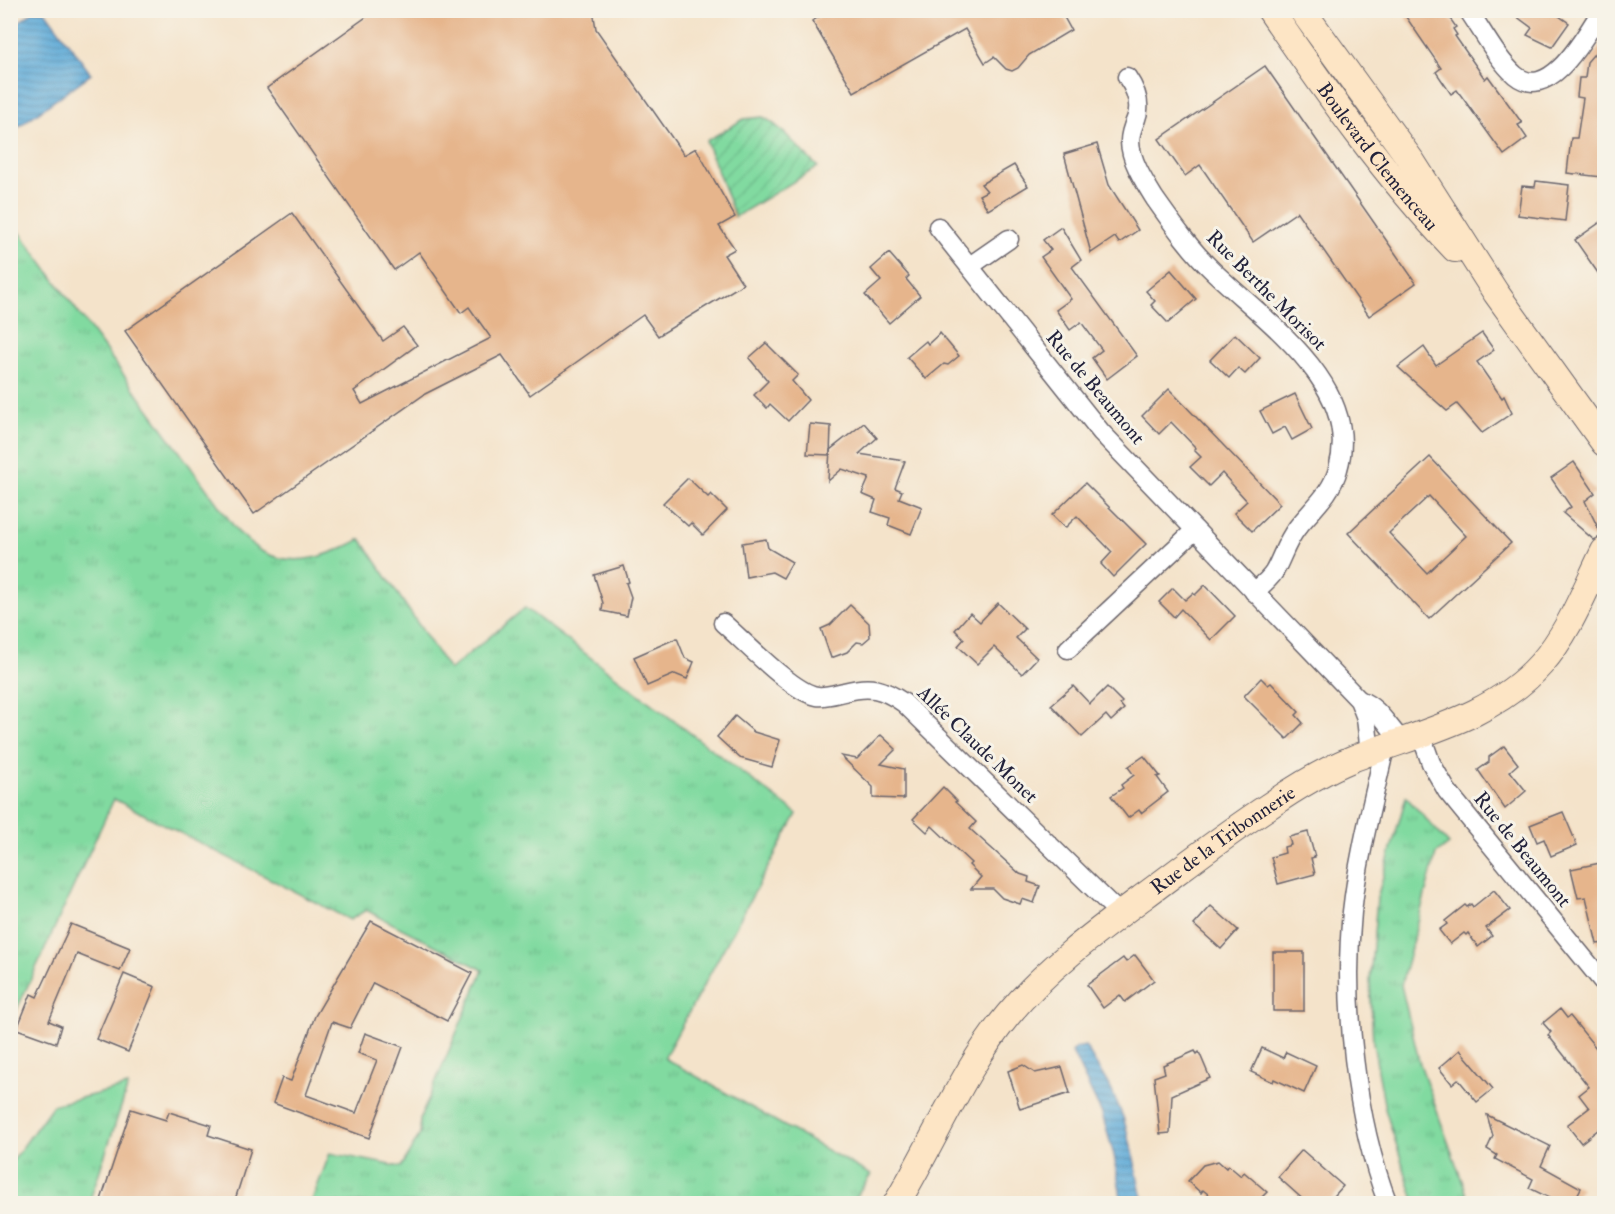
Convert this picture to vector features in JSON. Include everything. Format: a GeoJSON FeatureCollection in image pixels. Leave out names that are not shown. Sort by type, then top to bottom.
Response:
{"type":"FeatureCollection","features":[{"type":"Feature","properties":{"kind":"street","name":"Boulevard Clemenceau"},"geometry":{"type":"LineString","coordinates":[[1270,10],[1371,153],[1422,215],[1496,292]]}},
{"type":"Feature","properties":{"kind":"street","name":"Boulevard Clemenceau"},"geometry":{"type":"LineString","coordinates":[[1302,10],[1413,163],[1496,292],[1605,443]]}},
{"type":"Feature","properties":{"kind":"street"},"geometry":{"type":"LineString","coordinates":[[1468,10],[1506,64],[1517,76],[1527,81],[1548,78],[1560,70],[1602,10]]}},
{"type":"Feature","properties":{"kind":"street","name":"Rue Berthe Morisot"},"geometry":{"type":"LineString","coordinates":[[1127,77],[1139,101],[1137,116],[1130,133],[1131,150],[1152,192],[1202,260],[1306,359],[1327,389],[1340,419],[1342,447],[1338,470],[1331,488],[1297,528],[1273,574],[1254,592]]}},
{"type":"Feature","properties":{"kind":"street","name":"Rue de Beaumont"},"geometry":{"type":"LineString","coordinates":[[938,227],[1088,417],[1359,700],[1379,712],[1392,731],[1394,744]]}},
{"type":"Feature","properties":{"kind":"street"},"geometry":{"type":"LineString","coordinates":[[970,266],[1009,239]]}},
{"type":"Feature","properties":{"kind":"street"},"geometry":{"type":"LineString","coordinates":[[1068,649],[1195,530]]}},
{"type":"Feature","properties":{"kind":"street","name":"Rue de la Tribonnerie"},"geometry":{"type":"LineString","coordinates":[[896,1203],[980,1055],[1008,1015],[1044,977],[1120,914],[1224,836],[1321,774],[1489,706],[1509,694],[1531,675],[1552,650],[1570,622],[1605,551]]}},
{"type":"Feature","properties":{"kind":"street","name":"Allée Claude Monet"},"geometry":{"type":"LineString","coordinates":[[723,623],[792,684],[809,694],[825,696],[872,688],[883,691],[904,703],[1120,914]]}},
{"type":"Feature","properties":{"kind":"street","name":"Rue de Beaumont"},"geometry":{"type":"LineString","coordinates":[[1359,700],[1366,718],[1394,744],[1431,763],[1447,791],[1605,983]]}},
{"type":"Feature","properties":{"kind":"street"},"geometry":{"type":"LineString","coordinates":[[1388,1203],[1373,1156],[1362,1108],[1354,1055],[1350,979],[1355,891],[1394,744]]}},
{"type":"Feature","properties":{"kind":"green space"},"geometry":{"type":"Polygon","coordinates":[[[763,117],[785,134],[818,167],[735,217],[706,141],[744,119],[763,117]]]}},
{"type":"Feature","properties":{"kind":"green space"},"geometry":{"type":"Polygon","coordinates":[[[11,220],[238,532],[256,548],[276,557],[301,560],[326,555],[361,539],[449,670],[525,608],[797,814],[664,1058],[871,1175],[851,1203],[311,1203],[330,1153],[401,1167],[420,1134],[420,1119],[483,970],[366,910],[350,920],[114,799],[11,1022],[11,220]]]}},
{"type":"Feature","properties":{"kind":"green space"},"geometry":{"type":"Polygon","coordinates":[[[1406,797],[1449,844],[1436,854],[1401,985],[1419,1061],[1470,1203],[1415,1203],[1385,1109],[1373,1043],[1370,981],[1377,898],[1406,797]]]}},
{"type":"Feature","properties":{"kind":"green space"},"geometry":{"type":"Polygon","coordinates":[[[128,1086],[89,1203],[11,1203],[11,1163],[53,1105],[128,1086]]]}},
{"type":"Feature","properties":{"kind":"water"},"geometry":{"type":"Polygon","coordinates":[[[34,11],[45,11],[91,74],[11,132],[11,28],[34,11]]]}},
{"type":"Feature","properties":{"kind":"water"},"geometry":{"type":"Polygon","coordinates":[[[1085,1046],[1111,1089],[1123,1117],[1140,1190],[1146,1203],[1122,1203],[1114,1155],[1102,1114],[1072,1052],[1076,1048],[1085,1046]]]}},
{"type":"Feature","properties":{"kind":"building"},"geometry":{"type":"Polygon","coordinates":[[[376,10],[593,10],[596,29],[684,155],[696,148],[735,217],[719,226],[735,249],[724,255],[743,284],[658,336],[643,315],[530,395],[502,355],[425,394],[254,514],[125,331],[292,213],[383,341],[403,327],[417,345],[354,391],[362,404],[491,338],[469,307],[461,313],[419,252],[394,270],[267,88],[376,10]]]}},
{"type":"Feature","properties":{"kind":"building"},"geometry":{"type":"Polygon","coordinates":[[[830,10],[1060,10],[1071,30],[1029,55],[1018,68],[1012,71],[1006,69],[994,57],[985,63],[965,29],[854,92],[812,21],[830,10]]]}},
{"type":"Feature","properties":{"kind":"building"},"geometry":{"type":"Polygon","coordinates":[[[1416,10],[1444,10],[1456,27],[1453,29],[1457,35],[1455,36],[1485,79],[1488,76],[1522,123],[1518,125],[1527,138],[1504,155],[1457,90],[1451,94],[1436,72],[1441,68],[1406,17],[1416,10]]]}},
{"type":"Feature","properties":{"kind":"building"},"geometry":{"type":"Polygon","coordinates":[[[1508,10],[1550,10],[1569,23],[1552,47],[1527,35],[1532,28],[1508,10]]]}},
{"type":"Feature","properties":{"kind":"building"},"geometry":{"type":"Polygon","coordinates":[[[1605,41],[1605,162],[1602,177],[1567,173],[1571,138],[1577,138],[1583,98],[1577,97],[1579,78],[1585,78],[1587,62],[1605,41]]]}},
{"type":"Feature","properties":{"kind":"building"},"geometry":{"type":"Polygon","coordinates":[[[1265,66],[1416,283],[1369,316],[1297,212],[1253,242],[1200,165],[1185,176],[1159,139],[1265,66]]]}},
{"type":"Feature","properties":{"kind":"building"},"geometry":{"type":"Polygon","coordinates":[[[1097,144],[1109,185],[1138,230],[1119,243],[1115,237],[1091,253],[1064,154],[1097,144]]]}},
{"type":"Feature","properties":{"kind":"building"},"geometry":{"type":"Polygon","coordinates":[[[1014,165],[1028,186],[988,210],[979,195],[987,191],[981,184],[1014,165]]]}},
{"type":"Feature","properties":{"kind":"building"},"geometry":{"type":"Polygon","coordinates":[[[1536,181],[1569,185],[1565,221],[1518,215],[1522,186],[1535,187],[1536,181]]]}},
{"type":"Feature","properties":{"kind":"building"},"geometry":{"type":"Polygon","coordinates":[[[1605,219],[1605,283],[1575,240],[1605,219]]]}},
{"type":"Feature","properties":{"kind":"building"},"geometry":{"type":"Polygon","coordinates":[[[1061,227],[1081,260],[1072,267],[1137,356],[1107,379],[1092,358],[1102,350],[1081,322],[1070,330],[1056,310],[1071,299],[1041,257],[1051,250],[1043,240],[1061,227]]]}},
{"type":"Feature","properties":{"kind":"building"},"geometry":{"type":"Polygon","coordinates":[[[889,253],[909,276],[906,279],[920,296],[889,323],[865,295],[881,281],[871,269],[889,253]]]}},
{"type":"Feature","properties":{"kind":"building"},"geometry":{"type":"Polygon","coordinates":[[[1171,270],[1196,299],[1168,323],[1151,305],[1155,301],[1146,291],[1171,270]]]}},
{"type":"Feature","properties":{"kind":"building"},"geometry":{"type":"Polygon","coordinates":[[[940,333],[959,356],[948,365],[944,364],[926,379],[907,357],[926,341],[928,344],[940,333]]]}},
{"type":"Feature","properties":{"kind":"building"},"geometry":{"type":"Polygon","coordinates":[[[1482,333],[1494,350],[1477,362],[1502,398],[1504,396],[1512,413],[1482,433],[1457,404],[1447,411],[1398,367],[1424,347],[1436,365],[1482,333]]]}},
{"type":"Feature","properties":{"kind":"building"},"geometry":{"type":"Polygon","coordinates":[[[1235,334],[1260,358],[1245,374],[1238,368],[1229,378],[1210,360],[1235,334]]]}},
{"type":"Feature","properties":{"kind":"building"},"geometry":{"type":"Polygon","coordinates":[[[766,343],[798,375],[792,381],[808,400],[788,421],[770,404],[767,408],[754,395],[768,381],[749,358],[766,343]]]}},
{"type":"Feature","properties":{"kind":"building"},"geometry":{"type":"Polygon","coordinates":[[[1169,389],[1280,504],[1252,531],[1234,513],[1247,501],[1222,473],[1209,486],[1190,467],[1201,457],[1194,450],[1196,448],[1171,422],[1159,434],[1142,416],[1169,389]]]}},
{"type":"Feature","properties":{"kind":"building"},"geometry":{"type":"Polygon","coordinates":[[[1295,394],[1312,429],[1292,440],[1285,427],[1272,434],[1260,411],[1295,394]]]}},
{"type":"Feature","properties":{"kind":"building"},"geometry":{"type":"Polygon","coordinates":[[[864,423],[877,438],[859,454],[905,461],[895,488],[902,491],[899,498],[922,507],[911,534],[888,525],[890,518],[872,512],[876,500],[862,494],[869,478],[842,469],[828,481],[830,450],[864,423]]]}},
{"type":"Feature","properties":{"kind":"building"},"geometry":{"type":"Polygon","coordinates":[[[810,424],[831,426],[830,455],[807,454],[810,424]]]}},
{"type":"Feature","properties":{"kind":"building"},"geometry":{"type":"Polygon","coordinates":[[[1430,457],[1511,543],[1429,619],[1348,533],[1430,457]],[[1429,496],[1389,533],[1427,573],[1466,536],[1429,496]]]}},
{"type":"Feature","properties":{"kind":"building"},"geometry":{"type":"Polygon","coordinates":[[[1574,462],[1595,493],[1585,501],[1602,536],[1594,540],[1563,513],[1571,507],[1551,478],[1574,462]]]}},
{"type":"Feature","properties":{"kind":"building"},"geometry":{"type":"Polygon","coordinates":[[[688,478],[708,497],[711,494],[727,510],[703,535],[691,523],[688,526],[663,503],[688,478]]]}},
{"type":"Feature","properties":{"kind":"building"},"geometry":{"type":"Polygon","coordinates":[[[1085,483],[1146,544],[1113,577],[1101,564],[1112,552],[1077,516],[1065,528],[1052,515],[1085,483]]]}},
{"type":"Feature","properties":{"kind":"building"},"geometry":{"type":"Polygon","coordinates":[[[766,539],[768,548],[792,562],[783,578],[772,572],[746,577],[742,543],[766,539]]]}},
{"type":"Feature","properties":{"kind":"building"},"geometry":{"type":"Polygon","coordinates":[[[624,566],[631,597],[627,616],[602,611],[603,603],[594,575],[624,566]]]}},
{"type":"Feature","properties":{"kind":"building"},"geometry":{"type":"Polygon","coordinates":[[[1205,585],[1235,616],[1211,640],[1181,609],[1174,617],[1159,602],[1173,588],[1185,600],[1193,593],[1195,595],[1205,585]]]}},
{"type":"Feature","properties":{"kind":"building"},"geometry":{"type":"Polygon","coordinates":[[[998,603],[1025,629],[1016,638],[1037,658],[1022,674],[994,647],[977,664],[958,646],[964,639],[955,630],[970,613],[980,622],[998,603]]]}},
{"type":"Feature","properties":{"kind":"building"},"geometry":{"type":"Polygon","coordinates":[[[850,605],[869,623],[870,637],[863,643],[857,642],[847,652],[831,658],[821,629],[830,625],[850,605]]]}},
{"type":"Feature","properties":{"kind":"building"},"geometry":{"type":"Polygon","coordinates":[[[677,638],[685,658],[694,662],[687,679],[675,674],[647,686],[634,657],[677,638]]]}},
{"type":"Feature","properties":{"kind":"building"},"geometry":{"type":"Polygon","coordinates":[[[1261,678],[1268,685],[1271,683],[1299,712],[1296,715],[1303,723],[1287,739],[1244,696],[1261,678]]]}},
{"type":"Feature","properties":{"kind":"building"},"geometry":{"type":"Polygon","coordinates":[[[1073,686],[1090,704],[1107,687],[1122,702],[1120,704],[1124,709],[1111,721],[1106,715],[1082,737],[1051,705],[1073,686]]]}},
{"type":"Feature","properties":{"kind":"building"},"geometry":{"type":"Polygon","coordinates":[[[735,716],[754,732],[780,740],[772,767],[740,758],[717,737],[735,716]]]}},
{"type":"Feature","properties":{"kind":"building"},"geometry":{"type":"Polygon","coordinates":[[[881,735],[896,749],[881,764],[904,769],[904,799],[873,798],[873,787],[841,756],[857,759],[881,735]]]}},
{"type":"Feature","properties":{"kind":"building"},"geometry":{"type":"Polygon","coordinates":[[[1504,746],[1518,764],[1510,771],[1526,791],[1505,809],[1478,770],[1489,762],[1489,757],[1504,746]]]}},
{"type":"Feature","properties":{"kind":"building"},"geometry":{"type":"Polygon","coordinates":[[[1144,756],[1160,776],[1157,777],[1168,792],[1141,813],[1139,810],[1128,818],[1111,796],[1123,788],[1121,785],[1134,775],[1128,767],[1144,756]]]}},
{"type":"Feature","properties":{"kind":"building"},"geometry":{"type":"Polygon","coordinates":[[[943,787],[976,822],[970,829],[1020,874],[1029,877],[1028,882],[1040,886],[1034,903],[1022,899],[1020,904],[1002,898],[993,889],[971,889],[981,877],[969,865],[971,863],[932,826],[927,832],[913,819],[943,787]]]}},
{"type":"Feature","properties":{"kind":"building"},"geometry":{"type":"Polygon","coordinates":[[[1563,812],[1577,845],[1551,856],[1544,839],[1537,842],[1530,825],[1563,812]]]}},
{"type":"Feature","properties":{"kind":"building"},"geometry":{"type":"Polygon","coordinates":[[[1308,832],[1315,857],[1311,858],[1315,874],[1278,884],[1271,857],[1285,853],[1284,847],[1291,845],[1289,837],[1308,832]]]}},
{"type":"Feature","properties":{"kind":"building"},"geometry":{"type":"Polygon","coordinates":[[[1605,862],[1605,943],[1597,944],[1586,897],[1578,898],[1571,869],[1605,862]]]}},
{"type":"Feature","properties":{"kind":"building"},"geometry":{"type":"Polygon","coordinates":[[[1494,890],[1510,910],[1486,928],[1492,936],[1478,947],[1468,933],[1466,935],[1464,933],[1450,944],[1439,930],[1447,924],[1445,921],[1465,905],[1467,907],[1471,904],[1473,907],[1494,890]]]}},
{"type":"Feature","properties":{"kind":"building"},"geometry":{"type":"Polygon","coordinates":[[[1211,906],[1238,930],[1221,949],[1194,925],[1211,906]]]}},
{"type":"Feature","properties":{"kind":"building"},"geometry":{"type":"Polygon","coordinates":[[[371,921],[472,973],[447,1021],[373,983],[350,1028],[332,1022],[306,1095],[356,1113],[377,1060],[358,1053],[365,1033],[403,1047],[369,1138],[273,1103],[282,1078],[291,1081],[315,1016],[371,921]]]}},
{"type":"Feature","properties":{"kind":"building"},"geometry":{"type":"Polygon","coordinates":[[[71,924],[130,948],[120,971],[77,954],[49,1021],[61,1026],[56,1043],[17,1029],[31,994],[37,997],[71,924]]]}},
{"type":"Feature","properties":{"kind":"building"},"geometry":{"type":"Polygon","coordinates":[[[1273,952],[1304,952],[1304,1011],[1273,1011],[1273,952]]]}},
{"type":"Feature","properties":{"kind":"building"},"geometry":{"type":"Polygon","coordinates":[[[1135,955],[1154,980],[1125,1002],[1120,995],[1103,1008],[1087,985],[1123,958],[1126,962],[1135,955]]]}},
{"type":"Feature","properties":{"kind":"building"},"geometry":{"type":"Polygon","coordinates":[[[124,974],[155,987],[128,1052],[96,1039],[124,974]]]}},
{"type":"Feature","properties":{"kind":"building"},"geometry":{"type":"Polygon","coordinates":[[[1560,1009],[1567,1018],[1570,1016],[1605,1059],[1605,1128],[1603,1126],[1581,1143],[1567,1125],[1589,1108],[1579,1095],[1589,1087],[1548,1035],[1551,1032],[1543,1023],[1560,1009]]]}},
{"type":"Feature","properties":{"kind":"building"},"geometry":{"type":"Polygon","coordinates":[[[1262,1048],[1283,1058],[1286,1052],[1316,1066],[1304,1093],[1274,1079],[1273,1082],[1251,1072],[1262,1048]]]}},
{"type":"Feature","properties":{"kind":"building"},"geometry":{"type":"Polygon","coordinates":[[[1460,1050],[1493,1089],[1477,1102],[1458,1079],[1452,1084],[1439,1068],[1460,1050]]]}},
{"type":"Feature","properties":{"kind":"building"},"geometry":{"type":"Polygon","coordinates":[[[1195,1051],[1197,1054],[1199,1052],[1210,1078],[1172,1095],[1170,1133],[1160,1134],[1154,1077],[1165,1073],[1163,1065],[1195,1051]]]}},
{"type":"Feature","properties":{"kind":"building"},"geometry":{"type":"Polygon","coordinates":[[[1023,1065],[1035,1073],[1062,1067],[1070,1093],[1020,1109],[1008,1071],[1023,1065]]]}},
{"type":"Feature","properties":{"kind":"building"},"geometry":{"type":"Polygon","coordinates":[[[131,1109],[166,1120],[169,1112],[211,1125],[208,1135],[251,1149],[234,1203],[100,1203],[131,1109]]]}},
{"type":"Feature","properties":{"kind":"building"},"geometry":{"type":"Polygon","coordinates":[[[1487,1115],[1550,1146],[1541,1166],[1581,1188],[1573,1203],[1560,1203],[1529,1188],[1533,1179],[1495,1159],[1497,1155],[1487,1149],[1493,1136],[1487,1115]]]}},
{"type":"Feature","properties":{"kind":"building"},"geometry":{"type":"Polygon","coordinates":[[[1302,1150],[1343,1186],[1328,1203],[1307,1203],[1278,1177],[1302,1150]]]}},
{"type":"Feature","properties":{"kind":"building"},"geometry":{"type":"Polygon","coordinates":[[[1218,1161],[1226,1168],[1228,1165],[1241,1176],[1244,1172],[1267,1192],[1256,1203],[1219,1203],[1203,1190],[1201,1193],[1188,1181],[1203,1165],[1218,1161]]]}}]}
